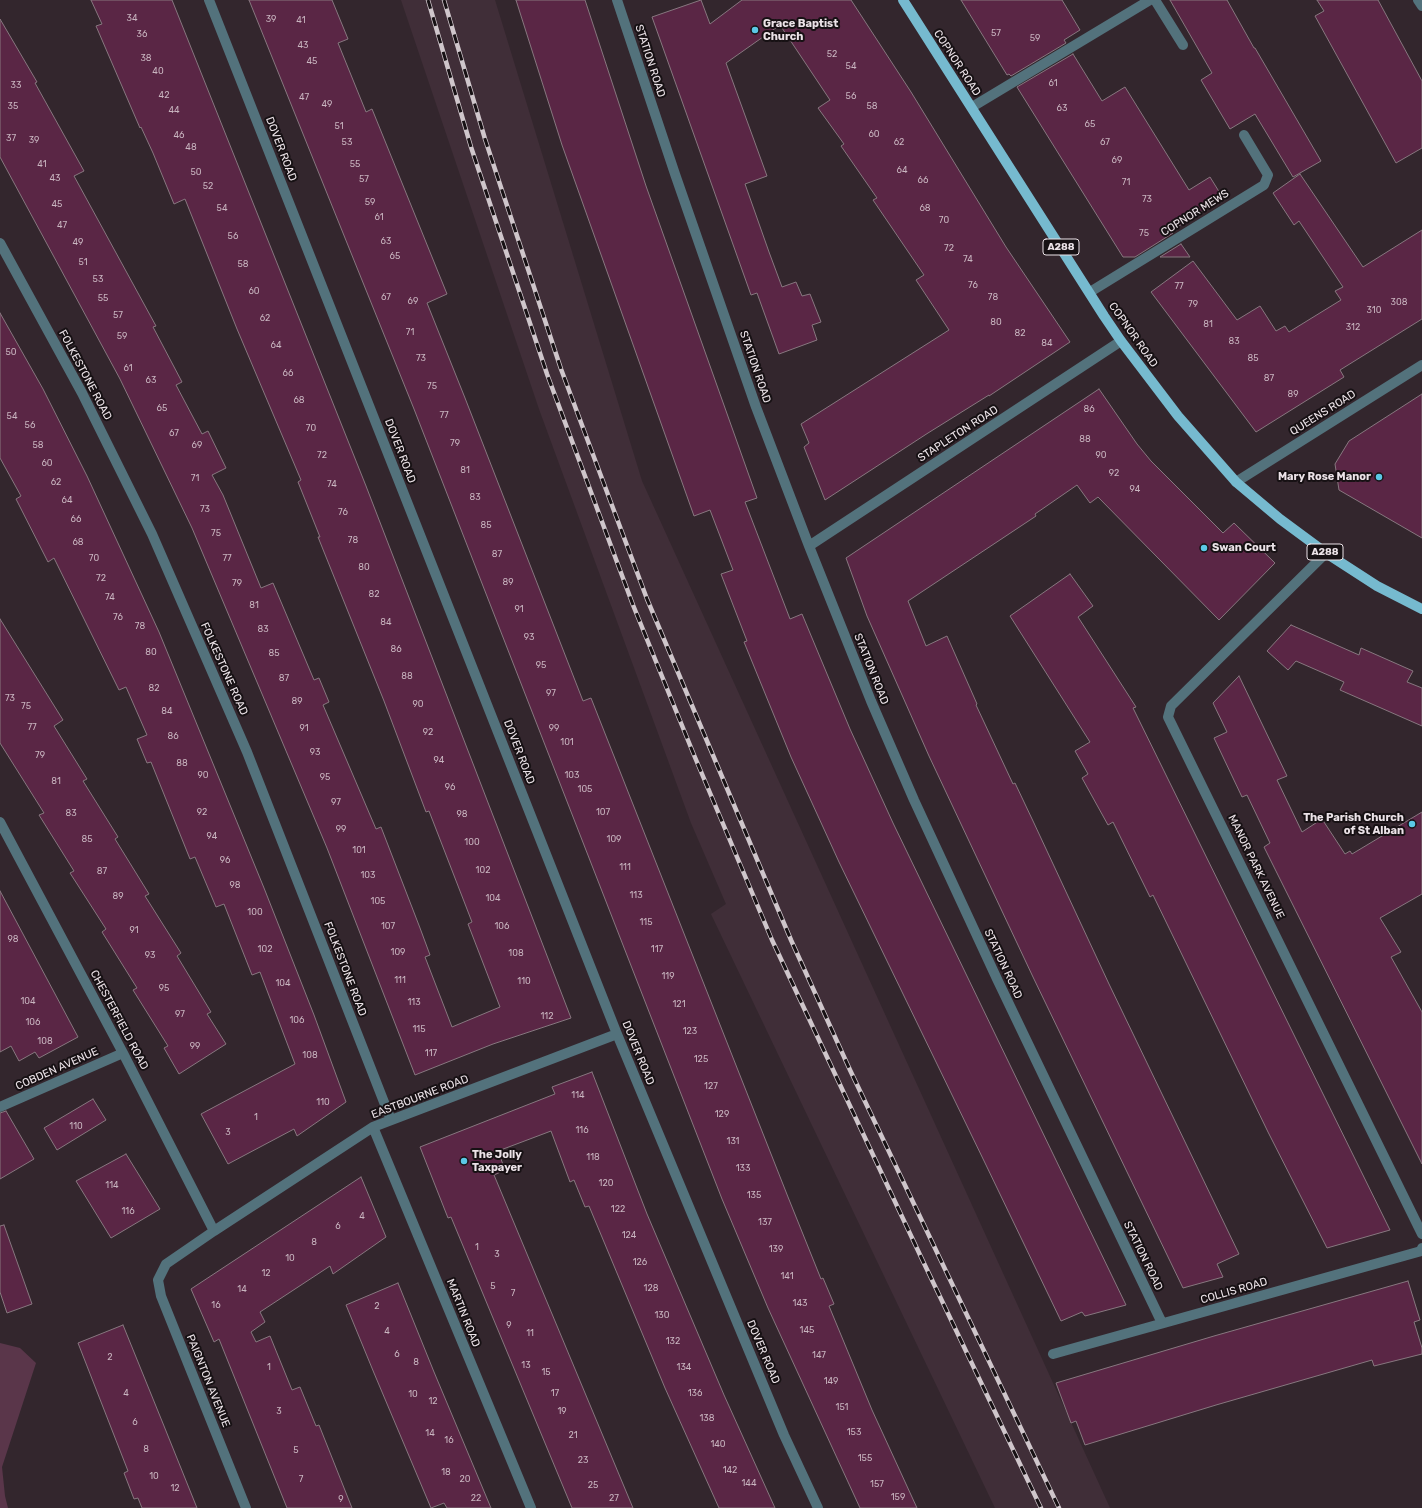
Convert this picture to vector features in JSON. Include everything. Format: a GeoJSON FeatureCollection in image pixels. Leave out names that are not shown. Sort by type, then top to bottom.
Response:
{"type":"FeatureCollection","features":[{"type":"Feature","properties":{"kind":"main road","name":"COPNOR ROAD"},"geometry":{"type":"LineString","coordinates":[[903,0],[1121,342],[1178,416],[1236,482],[1280,519],[1326,553],[1377,586],[1422,609]]}},
{"type":"Feature","properties":{"kind":"street","name":"DOVER ROAD"},"geometry":{"type":"LineString","coordinates":[[210,0],[616,1034],[784,1435],[818,1508]]}},
{"type":"Feature","properties":{"kind":"street","name":"STATION ROAD"},"geometry":{"type":"LineString","coordinates":[[617,0],[675,174],[754,399],[809,546],[871,701],[914,800],[996,979],[1162,1323]]}},
{"type":"Feature","properties":{"kind":"street"},"geometry":{"type":"LineString","coordinates":[[972,107],[1150,0]]}},
{"type":"Feature","properties":{"kind":"street"},"geometry":{"type":"LineString","coordinates":[[1155,0],[1183,46]]}},
{"type":"Feature","properties":{"kind":"street"},"geometry":{"type":"LineString","coordinates":[[1418,0],[1422,6]]}},
{"type":"Feature","properties":{"kind":"street","name":"COPNOR MEWS"},"geometry":{"type":"LineString","coordinates":[[1090,292],[1264,184],[1268,175],[1244,135]]}},
{"type":"Feature","properties":{"kind":"street","name":"FOLKESTONE ROAD"},"geometry":{"type":"LineString","coordinates":[[0,243],[82,393],[152,534],[247,752],[392,1120]]}},
{"type":"Feature","properties":{"kind":"street","name":"STAPLETON ROAD"},"geometry":{"type":"LineString","coordinates":[[809,546],[1121,342]]}},
{"type":"Feature","properties":{"kind":"street","name":"QUEENS ROAD"},"geometry":{"type":"LineString","coordinates":[[1236,482],[1422,365]]}},
{"type":"Feature","properties":{"kind":"street","name":"MANOR PARK AVENUE"},"geometry":{"type":"LineString","coordinates":[[1326,553],[1171,706],[1168,717],[1422,1234]]}},
{"type":"Feature","properties":{"kind":"street","name":"CHESTERFIELD ROAD"},"geometry":{"type":"LineString","coordinates":[[0,822],[123,1053],[214,1230]]}},
{"type":"Feature","properties":{"kind":"street","name":"EASTBOURNE ROAD"},"geometry":{"type":"LineString","coordinates":[[166,1264],[214,1230],[373,1127],[616,1034]]}},
{"type":"Feature","properties":{"kind":"street","name":"COBDEN AVENUE"},"geometry":{"type":"LineString","coordinates":[[0,1107],[123,1053]]}},
{"type":"Feature","properties":{"kind":"street","name":"MARTIN ROAD"},"geometry":{"type":"LineString","coordinates":[[373,1127],[531,1508]]}},
{"type":"Feature","properties":{"kind":"street","name":"COLLIS ROAD"},"geometry":{"type":"LineString","coordinates":[[1053,1354],[1422,1249]]}},
{"type":"Feature","properties":{"kind":"street","name":"PAIGNTON AVENUE"},"geometry":{"type":"LineString","coordinates":[[166,1264],[158,1280],[161,1296],[246,1508]]}},
{"type":"Feature","properties":{"kind":"shaded area"},"geometry":{"type":"Polygon","coordinates":[[[401,0],[495,0],[642,481],[1110,1508],[995,1508],[711,914],[726,904],[691,823],[539,409],[401,0]]]}},
{"type":"Feature","properties":{"kind":"shaded area"},"geometry":{"type":"Polygon","coordinates":[[[0,1343],[20,1348],[36,1363],[2,1467],[5,1496],[8,1508],[0,1508],[0,1343]]]}},
{"type":"Feature","properties":{"kind":"building"},"geometry":{"type":"Polygon","coordinates":[[[91,0],[172,0],[366,486],[571,1018],[493,1044],[415,1075],[327,848],[192,528],[120,379],[0,157],[0,19],[37,82],[35,83],[84,171],[74,176],[156,326],[153,327],[182,382],[176,385],[202,434],[208,431],[226,468],[212,475],[223,495],[261,588],[273,583],[314,680],[319,678],[329,702],[323,705],[376,829],[381,827],[430,955],[425,957],[452,1027],[500,1007],[468,924],[472,922],[429,811],[426,812],[384,701],[318,537],[320,537],[298,482],[301,480],[237,329],[185,199],[174,204],[153,153],[141,127],[140,128],[96,26],[102,24],[91,0]]]}},
{"type":"Feature","properties":{"kind":"building"},"geometry":{"type":"Polygon","coordinates":[[[249,0],[332,0],[348,39],[338,43],[366,112],[372,109],[447,294],[427,303],[583,701],[591,698],[788,1197],[821,1279],[823,1278],[834,1304],[829,1306],[872,1410],[917,1508],[860,1508],[768,1308],[722,1199],[414,409],[249,0]]]}},
{"type":"Feature","properties":{"kind":"building"},"geometry":{"type":"Polygon","coordinates":[[[516,0],[585,0],[646,186],[757,498],[745,502],[790,619],[802,614],[850,729],[893,823],[1126,1305],[1085,1316],[1082,1312],[1061,1321],[839,862],[791,757],[744,642],[747,641],[721,574],[733,570],[710,510],[694,516],[562,145],[516,0]]]}},
{"type":"Feature","properties":{"kind":"building"},"geometry":{"type":"Polygon","coordinates":[[[701,0],[710,24],[742,0],[851,0],[911,92],[1006,247],[1070,342],[989,396],[928,433],[825,500],[804,447],[809,443],[801,424],[949,330],[916,280],[924,275],[873,200],[877,198],[841,146],[844,144],[818,108],[830,100],[780,25],[726,63],[767,176],[745,184],[769,252],[782,287],[796,282],[802,296],[810,294],[821,322],[812,325],[817,340],[779,354],[757,293],[751,295],[652,17],[701,0]]]}},
{"type":"Feature","properties":{"kind":"building"},"geometry":{"type":"Polygon","coordinates":[[[961,0],[1062,0],[1080,30],[1064,40],[1066,43],[1011,76],[1009,74],[1007,75],[961,0]]]}},
{"type":"Feature","properties":{"kind":"building"},"geometry":{"type":"Polygon","coordinates":[[[1170,0],[1227,0],[1321,161],[1293,177],[1255,114],[1230,129],[1201,80],[1212,73],[1170,0]]]}},
{"type":"Feature","properties":{"kind":"building"},"geometry":{"type":"Polygon","coordinates":[[[1317,0],[1378,0],[1422,81],[1422,148],[1396,163],[1315,16],[1324,11],[1317,0]]]}},
{"type":"Feature","properties":{"kind":"building"},"geometry":{"type":"Polygon","coordinates":[[[1073,54],[1102,101],[1125,87],[1189,190],[1210,177],[1223,198],[1171,231],[1173,233],[1135,257],[1123,257],[1017,87],[1073,54]]]}},
{"type":"Feature","properties":{"kind":"building"},"geometry":{"type":"Polygon","coordinates":[[[1300,174],[1363,267],[1422,230],[1422,319],[1340,370],[1344,377],[1256,432],[1151,292],[1193,261],[1237,320],[1260,306],[1276,331],[1285,326],[1289,332],[1341,300],[1335,291],[1343,287],[1299,221],[1294,225],[1273,193],[1300,174]]]}},
{"type":"Feature","properties":{"kind":"building"},"geometry":{"type":"Polygon","coordinates":[[[1181,244],[1190,257],[1160,257],[1181,244]]]}},
{"type":"Feature","properties":{"kind":"building"},"geometry":{"type":"Polygon","coordinates":[[[0,313],[43,389],[87,476],[159,632],[264,888],[314,1015],[346,1102],[297,1136],[294,1129],[228,1164],[201,1114],[295,1064],[260,972],[252,975],[224,904],[216,907],[195,857],[190,859],[151,762],[147,763],[137,739],[147,735],[126,687],[119,690],[54,558],[48,562],[16,499],[21,496],[0,458],[0,313]]]}},
{"type":"Feature","properties":{"kind":"building"},"geometry":{"type":"Polygon","coordinates":[[[1099,389],[1137,444],[1151,461],[1223,533],[1234,523],[1275,563],[1219,620],[1098,497],[1090,503],[1077,485],[1035,514],[1036,516],[908,601],[926,646],[947,636],[977,704],[976,705],[1013,784],[1015,783],[1109,984],[1239,1254],[1217,1264],[1223,1277],[1183,1288],[1033,977],[929,756],[867,616],[846,558],[1099,389]]]}},
{"type":"Feature","properties":{"kind":"building","name":"Mary Rose Manor"},"geometry":{"type":"Polygon","coordinates":[[[1422,394],[1422,538],[1339,490],[1335,464],[1349,441],[1422,394]]]}},
{"type":"Feature","properties":{"kind":"building"},"geometry":{"type":"Polygon","coordinates":[[[1070,574],[1093,606],[1078,617],[1136,707],[1133,708],[1390,1230],[1327,1248],[1268,1132],[1153,895],[1150,897],[1113,822],[1108,825],[1082,778],[1088,774],[1075,751],[1090,742],[1010,616],[1070,574]]]}},
{"type":"Feature","properties":{"kind":"building"},"geometry":{"type":"Polygon","coordinates":[[[0,619],[63,720],[54,726],[87,779],[83,781],[118,837],[115,839],[149,894],[145,896],[181,953],[177,956],[211,1012],[207,1014],[226,1044],[179,1074],[164,1048],[168,1046],[133,990],[137,988],[102,932],[106,929],[70,873],[74,871],[39,815],[44,813],[0,743],[0,619]]]}},
{"type":"Feature","properties":{"kind":"building"},"geometry":{"type":"Polygon","coordinates":[[[1291,625],[1359,655],[1361,648],[1413,671],[1407,682],[1422,688],[1422,726],[1340,690],[1344,682],[1296,661],[1288,670],[1267,651],[1291,625]]]}},
{"type":"Feature","properties":{"kind":"building"},"geometry":{"type":"Polygon","coordinates":[[[1239,676],[1287,776],[1277,780],[1302,832],[1322,819],[1345,854],[1350,851],[1352,854],[1422,812],[1422,894],[1380,918],[1401,952],[1391,957],[1422,1012],[1422,1164],[1264,847],[1270,843],[1247,795],[1242,797],[1214,738],[1227,732],[1213,703],[1239,676]]]}},
{"type":"Feature","properties":{"kind":"building"},"geometry":{"type":"Polygon","coordinates":[[[0,891],[78,1037],[39,1058],[35,1052],[19,1061],[11,1046],[0,1052],[0,891]]]}},
{"type":"Feature","properties":{"kind":"building"},"geometry":{"type":"Polygon","coordinates":[[[592,1072],[647,1214],[724,1395],[775,1508],[719,1508],[665,1388],[589,1206],[585,1207],[574,1180],[570,1182],[551,1131],[498,1151],[505,1170],[494,1175],[633,1508],[572,1508],[451,1217],[448,1218],[420,1147],[555,1094],[552,1087],[592,1072]]]}},
{"type":"Feature","properties":{"kind":"building"},"geometry":{"type":"Polygon","coordinates":[[[93,1099],[106,1120],[57,1150],[44,1128],[93,1099]]]}},
{"type":"Feature","properties":{"kind":"building"},"geometry":{"type":"Polygon","coordinates":[[[6,1111],[34,1159],[0,1179],[0,1113],[6,1111]]]}},
{"type":"Feature","properties":{"kind":"building"},"geometry":{"type":"Polygon","coordinates":[[[126,1154],[160,1209],[111,1238],[76,1181],[126,1154]]]}},
{"type":"Feature","properties":{"kind":"building"},"geometry":{"type":"Polygon","coordinates":[[[361,1177],[386,1237],[333,1274],[330,1266],[260,1312],[265,1322],[251,1332],[256,1342],[270,1336],[292,1390],[300,1387],[316,1426],[319,1425],[352,1508],[287,1508],[219,1339],[214,1342],[191,1289],[361,1177]]]}},
{"type":"Feature","properties":{"kind":"building"},"geometry":{"type":"Polygon","coordinates":[[[4,1225],[32,1304],[7,1313],[0,1292],[0,1226],[4,1225]]]}},
{"type":"Feature","properties":{"kind":"building"},"geometry":{"type":"Polygon","coordinates":[[[1408,1281],[1420,1320],[1414,1322],[1422,1348],[1422,1354],[1374,1366],[1372,1360],[1085,1445],[1076,1421],[1071,1423],[1056,1383],[1214,1336],[1408,1281]]]}},
{"type":"Feature","properties":{"kind":"building"},"geometry":{"type":"Polygon","coordinates":[[[398,1283],[491,1508],[447,1508],[444,1503],[431,1508],[374,1373],[346,1305],[398,1283]]]}},
{"type":"Feature","properties":{"kind":"building"},"geometry":{"type":"Polygon","coordinates":[[[123,1325],[197,1508],[142,1508],[138,1498],[134,1499],[124,1473],[128,1471],[78,1343],[123,1325]]]}},
{"type":"Feature","properties":{"kind":"railway"},"geometry":{"type":"LineString","coordinates":[[428,0],[471,147],[547,374],[633,605],[772,940],[1041,1508]]}},
{"type":"Feature","properties":{"kind":"railway"},"geometry":{"type":"LineString","coordinates":[[444,0],[485,139],[561,369],[647,599],[791,940],[850,1070],[1059,1508]]}},
{"type":"Feature","properties":{"kind":"place","name":"Grace Baptist Church"},"geometry":{"type":"Point","coordinates":[755,30]}},
{"type":"Feature","properties":{"kind":"place","name":"Mary Rose Manor"},"geometry":{"type":"Point","coordinates":[1379,477]}},
{"type":"Feature","properties":{"kind":"place","name":"Swan Court"},"geometry":{"type":"Point","coordinates":[1204,548]}},
{"type":"Feature","properties":{"kind":"place","name":"The Parish Church of St Alban"},"geometry":{"type":"Point","coordinates":[1412,824]}},
{"type":"Feature","properties":{"kind":"place","name":"The Jolly Taxpayer"},"geometry":{"type":"Point","coordinates":[464,1161]}}]}
